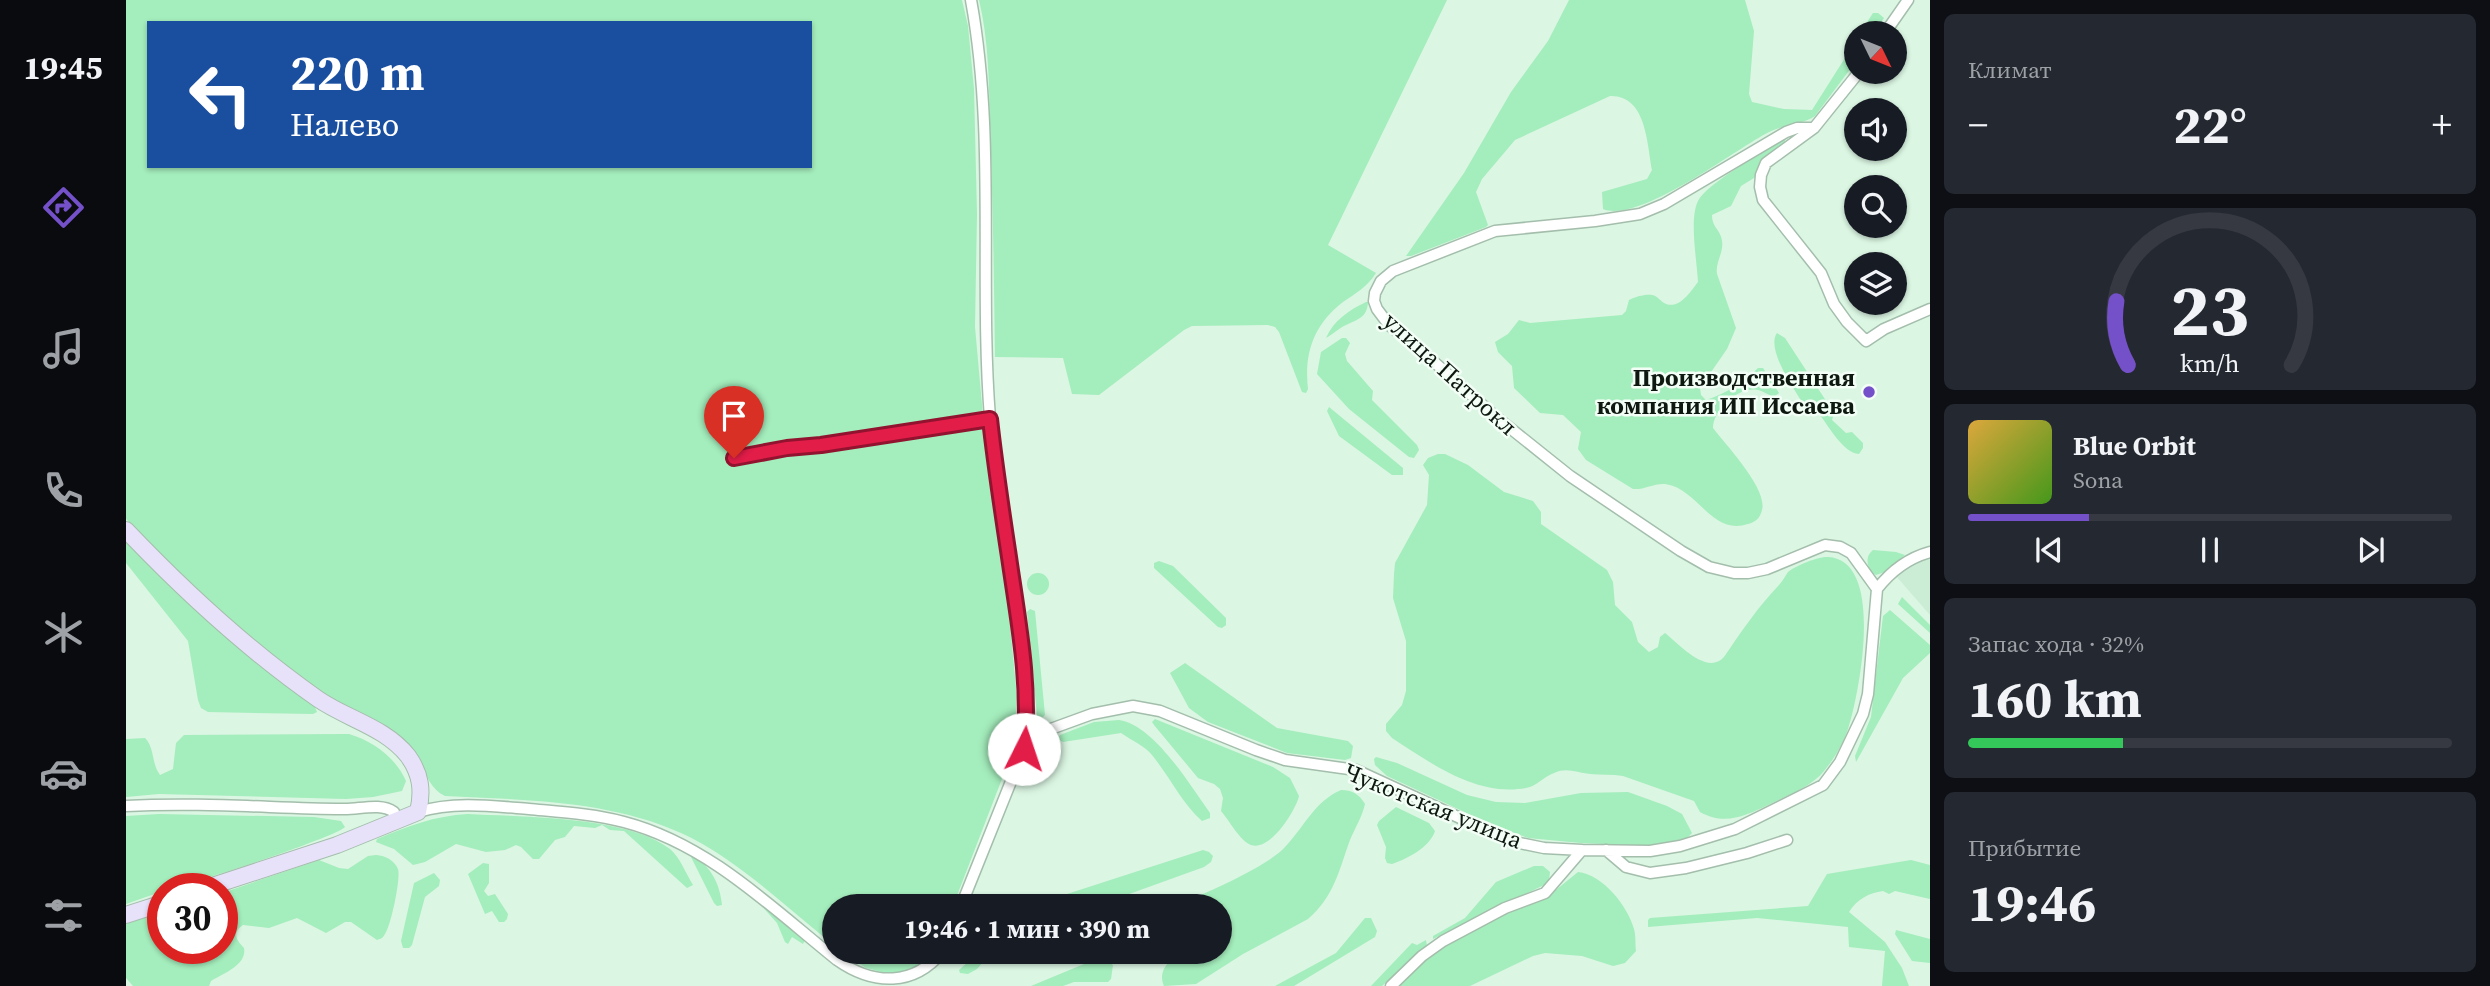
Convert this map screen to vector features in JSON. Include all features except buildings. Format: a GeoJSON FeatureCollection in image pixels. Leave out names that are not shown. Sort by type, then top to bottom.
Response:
{"type":"FeatureCollection","features":[{"type":"Feature","properties":{"kind":"main road"},"geometry":{"type":"LineString","coordinates":[[126,530],[188,594],[250,648],[320,701],[368,724],[407,755],[422,788],[418,812],[337,845],[238,878]]}},
{"type":"Feature","properties":{"kind":"main road"},"geometry":{"type":"LineString","coordinates":[[126,915],[147,908]]}},
{"type":"Feature","properties":{"kind":"street"},"geometry":{"type":"LineString","coordinates":[[966,894],[1024,749],[1026,698],[1016,602],[990,419],[985,326],[982,87],[971,0]]}},
{"type":"Feature","properties":{"kind":"street"},"geometry":{"type":"LineString","coordinates":[[1893,21],[1908,0]]}},
{"type":"Feature","properties":{"kind":"street"},"geometry":{"type":"LineString","coordinates":[[1849,84],[1814,128],[1766,163],[1760,187],[1763,200],[1821,273],[1834,304],[1847,322],[1866,341],[1884,329],[1930,309]]}},
{"type":"Feature","properties":{"kind":"street","name":"улица Патрокл"},"geometry":{"type":"LineString","coordinates":[[1814,128],[1797,128],[1786,132],[1664,204],[1640,214],[1617,219],[1494,231],[1419,260],[1393,271],[1381,281],[1374,301],[1389,325],[1515,433],[1570,476],[1694,559],[1721,570],[1748,573],[1766,569],[1825,545],[1840,547],[1851,552],[1877,589]]}},
{"type":"Feature","properties":{"kind":"street"},"geometry":{"type":"LineString","coordinates":[[734,458],[990,419]]}},
{"type":"Feature","properties":{"kind":"street"},"geometry":{"type":"LineString","coordinates":[[1877,589],[1884,579],[1910,558],[1930,552]]}},
{"type":"Feature","properties":{"kind":"street","name":"Чукотская улица"},"geometry":{"type":"LineString","coordinates":[[1024,749],[1048,730],[1092,714],[1133,706],[1160,711],[1285,760],[1356,770],[1510,841],[1544,848],[1581,850],[1667,849],[1735,829],[1823,785],[1840,762],[1863,714],[1870,671],[1877,589]]}},
{"type":"Feature","properties":{"kind":"street"},"geometry":{"type":"LineString","coordinates":[[126,806],[161,804],[346,809],[385,807],[394,812],[396,821]]}},
{"type":"Feature","properties":{"kind":"street"},"geometry":{"type":"LineString","coordinates":[[418,812],[468,805],[540,810],[624,821],[695,850],[725,870],[822,948]]}},
{"type":"Feature","properties":{"kind":"street"},"geometry":{"type":"LineString","coordinates":[[1605,850],[1626,867],[1650,873],[1710,862],[1787,839]]}},
{"type":"Feature","properties":{"kind":"street"},"geometry":{"type":"LineString","coordinates":[[1391,986],[1422,956],[1449,937],[1505,908],[1545,893],[1581,850]]}},
{"type":"Feature","properties":{"kind":"street"},"geometry":{"type":"LineString","coordinates":[[843,964],[863,977],[900,984],[914,980],[934,964]]}},
{"type":"Feature","properties":{"kind":"shaded area"},"geometry":{"type":"Polygon","coordinates":[[[1930,556],[1930,615],[1896,576],[1907,566],[1930,556]]]}},
{"type":"Feature","properties":{"kind":"green space"},"geometry":{"type":"Polygon","coordinates":[[[126,0],[962,0],[968,26],[974,89],[977,214],[975,327],[1017,697],[1015,745],[958,894],[822,894],[822,935],[721,856],[681,833],[653,822],[565,804],[445,796],[439,793],[427,778],[413,751],[397,734],[322,692],[295,673],[244,633],[195,589],[126,519],[126,0]]]}},
{"type":"Feature","properties":{"kind":"green space"},"geometry":{"type":"Polygon","coordinates":[[[979,0],[1447,0],[1328,245],[1376,273],[1365,286],[1333,311],[1318,330],[1309,352],[1306,393],[1302,392],[1279,332],[1268,325],[1192,326],[1099,395],[1072,394],[1063,358],[995,357],[989,79],[979,0]]]}},
{"type":"Feature","properties":{"kind":"green space"},"geometry":{"type":"Polygon","coordinates":[[[1569,0],[1745,0],[1754,31],[1749,94],[1752,102],[1784,109],[1812,110],[1844,60],[1844,77],[1815,116],[1769,132],[1662,196],[1619,211],[1603,209],[1602,192],[1647,179],[1652,170],[1646,134],[1638,112],[1631,103],[1610,96],[1515,140],[1482,179],[1476,192],[1488,225],[1486,227],[1406,256],[1464,173],[1511,92],[1548,41],[1569,0]]]}},
{"type":"Feature","properties":{"kind":"green space"},"geometry":{"type":"Polygon","coordinates":[[[1873,13],[1884,18],[1882,21],[1868,21],[1873,13]]]}},
{"type":"Feature","properties":{"kind":"green space"},"geometry":{"type":"Polygon","coordinates":[[[1785,140],[1785,145],[1754,178],[1741,186],[1731,206],[1712,215],[1722,241],[1717,274],[1736,328],[1727,349],[1700,388],[1701,395],[1706,400],[1720,394],[1740,383],[1758,368],[1763,368],[1779,393],[1774,397],[1758,390],[1743,392],[1722,407],[1714,421],[1713,428],[1753,479],[1762,501],[1762,510],[1757,519],[1735,526],[1714,518],[1677,487],[1661,484],[1633,489],[1586,460],[1578,449],[1581,432],[1563,415],[1540,413],[1514,388],[1512,366],[1498,352],[1495,342],[1508,334],[1519,320],[1530,323],[1622,315],[1629,300],[1646,295],[1654,296],[1666,304],[1680,302],[1698,282],[1694,218],[1698,201],[1723,177],[1785,140]]]}},
{"type":"Feature","properties":{"kind":"green space"},"geometry":{"type":"Polygon","coordinates":[[[1366,302],[1366,312],[1361,317],[1326,338],[1342,317],[1366,302]]]}},
{"type":"Feature","properties":{"kind":"green space"},"geometry":{"type":"Polygon","coordinates":[[[1777,333],[1785,338],[1834,413],[1832,420],[1846,433],[1852,432],[1863,443],[1859,454],[1842,444],[1819,414],[1811,415],[1807,410],[1790,383],[1775,350],[1774,340],[1777,333]]]}},
{"type":"Feature","properties":{"kind":"green space"},"geometry":{"type":"Polygon","coordinates":[[[1346,338],[1350,343],[1345,354],[1347,361],[1373,391],[1372,400],[1417,445],[1419,450],[1414,458],[1409,457],[1349,409],[1317,374],[1321,352],[1346,338]]]}},
{"type":"Feature","properties":{"kind":"green space"},"geometry":{"type":"Polygon","coordinates":[[[1329,407],[1403,468],[1403,475],[1392,475],[1339,436],[1327,411],[1329,407]]]}},
{"type":"Feature","properties":{"kind":"green space"},"geometry":{"type":"Polygon","coordinates":[[[1445,454],[1468,465],[1504,492],[1533,501],[1541,512],[1541,524],[1607,570],[1613,582],[1615,605],[1632,622],[1638,642],[1649,652],[1658,647],[1660,637],[1665,633],[1693,656],[1710,663],[1717,662],[1724,657],[1788,572],[1823,557],[1846,564],[1857,580],[1863,604],[1862,660],[1853,712],[1844,740],[1819,777],[1792,794],[1727,819],[1700,812],[1694,801],[1619,775],[1563,770],[1526,788],[1489,788],[1455,776],[1392,738],[1386,731],[1386,724],[1402,705],[1406,691],[1406,641],[1393,598],[1395,563],[1427,505],[1429,475],[1423,465],[1428,458],[1445,454]]]}},
{"type":"Feature","properties":{"kind":"green space"},"geometry":{"type":"Polygon","coordinates":[[[126,540],[194,606],[314,705],[317,712],[208,712],[201,708],[188,641],[126,563],[126,540]]]}},
{"type":"Feature","properties":{"kind":"green space"},"geometry":{"type":"Polygon","coordinates":[[[1873,550],[1905,555],[1885,572],[1876,575],[1871,572],[1868,564],[1873,550]]]}},
{"type":"Feature","properties":{"kind":"green space"},"geometry":{"type":"Polygon","coordinates":[[[1159,561],[1173,566],[1226,618],[1226,625],[1218,627],[1154,568],[1154,563],[1159,561]]]}},
{"type":"Feature","properties":{"kind":"green space"},"geometry":{"type":"Polygon","coordinates":[[[1038,573],[1046,576],[1049,584],[1046,592],[1038,595],[1030,592],[1027,584],[1030,576],[1038,573]]]}},
{"type":"Feature","properties":{"kind":"green space"},"geometry":{"type":"Polygon","coordinates":[[[1902,597],[1930,625],[1930,633],[1898,604],[1902,597]]]}},
{"type":"Feature","properties":{"kind":"green space"},"geometry":{"type":"Polygon","coordinates":[[[1030,609],[1035,611],[1045,715],[1041,719],[1037,716],[1027,612],[1030,609]]]}},
{"type":"Feature","properties":{"kind":"green space"},"geometry":{"type":"Polygon","coordinates":[[[1890,610],[1930,645],[1930,653],[1903,678],[1856,762],[1855,756],[1871,717],[1883,616],[1890,610]]]}},
{"type":"Feature","properties":{"kind":"green space"},"geometry":{"type":"Polygon","coordinates":[[[1185,663],[1277,728],[1348,741],[1353,746],[1351,758],[1345,760],[1287,753],[1208,722],[1189,708],[1170,673],[1185,663]]]}},
{"type":"Feature","properties":{"kind":"green space"},"geometry":{"type":"Polygon","coordinates":[[[1155,719],[1273,767],[1290,778],[1299,796],[1288,820],[1266,842],[1251,845],[1243,839],[1221,811],[1223,798],[1220,789],[1198,778],[1154,725],[1152,722],[1155,719]]]}},
{"type":"Feature","properties":{"kind":"green space"},"geometry":{"type":"Polygon","coordinates":[[[1119,720],[1132,724],[1158,744],[1192,787],[1210,813],[1210,818],[1202,821],[1149,752],[1121,733],[1063,742],[1058,739],[1060,735],[1094,722],[1119,720]]]}},
{"type":"Feature","properties":{"kind":"green space"},"geometry":{"type":"Polygon","coordinates":[[[349,734],[367,741],[390,758],[406,781],[402,791],[346,799],[159,794],[126,797],[126,739],[145,738],[160,775],[173,769],[176,743],[184,735],[349,734]]]}},
{"type":"Feature","properties":{"kind":"green space"},"geometry":{"type":"Polygon","coordinates":[[[1376,757],[1397,763],[1467,795],[1496,802],[1525,803],[1581,793],[1628,792],[1682,814],[1692,833],[1686,839],[1648,846],[1528,838],[1486,822],[1387,776],[1375,765],[1376,757]]]}},
{"type":"Feature","properties":{"kind":"green space"},"geometry":{"type":"Polygon","coordinates":[[[1341,790],[1349,791],[1355,793],[1365,804],[1335,883],[1324,902],[1308,919],[1232,961],[1232,894],[1203,894],[1244,875],[1278,854],[1317,808],[1341,790]]]}},
{"type":"Feature","properties":{"kind":"green space"},"geometry":{"type":"Polygon","coordinates":[[[1396,807],[1429,823],[1435,831],[1423,847],[1411,856],[1392,864],[1387,863],[1385,858],[1386,847],[1377,825],[1396,807]]]}},
{"type":"Feature","properties":{"kind":"green space"},"geometry":{"type":"Polygon","coordinates":[[[159,814],[314,817],[341,821],[345,827],[288,851],[223,873],[147,873],[147,897],[126,904],[126,816],[159,814]]]}},
{"type":"Feature","properties":{"kind":"green space"},"geometry":{"type":"Polygon","coordinates":[[[468,814],[573,820],[602,824],[628,830],[651,838],[674,852],[693,885],[687,888],[624,831],[610,830],[602,825],[595,828],[574,826],[565,837],[555,840],[539,859],[533,859],[516,845],[505,850],[486,852],[456,844],[425,862],[413,865],[394,849],[376,842],[377,839],[421,822],[468,814]]]}},
{"type":"Feature","properties":{"kind":"green space"},"geometry":{"type":"Polygon","coordinates":[[[1203,850],[1213,856],[1211,862],[1204,867],[1129,894],[1067,894],[1203,850]]]}},
{"type":"Feature","properties":{"kind":"green space"},"geometry":{"type":"Polygon","coordinates":[[[690,855],[713,875],[722,905],[717,906],[714,903],[690,855]]]}},
{"type":"Feature","properties":{"kind":"green space"},"geometry":{"type":"Polygon","coordinates":[[[368,856],[386,857],[396,866],[399,874],[390,922],[381,939],[377,940],[351,922],[345,922],[326,933],[297,918],[269,928],[243,925],[238,931],[238,888],[319,860],[348,869],[368,856]]]}},
{"type":"Feature","properties":{"kind":"green space"},"geometry":{"type":"Polygon","coordinates":[[[1911,860],[1930,865],[1930,899],[1883,891],[1864,897],[1849,912],[1885,942],[1902,968],[1909,986],[1882,986],[1885,951],[1849,947],[1848,927],[1757,918],[1648,927],[1650,918],[1808,906],[1827,874],[1911,860]]]}},
{"type":"Feature","properties":{"kind":"green space"},"geometry":{"type":"Polygon","coordinates":[[[483,863],[489,864],[489,883],[484,891],[488,896],[495,894],[508,914],[504,922],[499,922],[492,911],[485,914],[468,874],[483,863]]]}},
{"type":"Feature","properties":{"kind":"green space"},"geometry":{"type":"Polygon","coordinates":[[[1534,866],[1543,866],[1550,872],[1549,880],[1544,885],[1433,939],[1433,936],[1465,918],[1496,882],[1534,866]]]}},
{"type":"Feature","properties":{"kind":"green space"},"geometry":{"type":"Polygon","coordinates":[[[1578,872],[1587,874],[1605,885],[1626,910],[1634,929],[1636,951],[1625,963],[1613,966],[1582,956],[1545,953],[1470,986],[1398,986],[1424,961],[1452,942],[1506,914],[1546,898],[1578,872]]]}},
{"type":"Feature","properties":{"kind":"green space"},"geometry":{"type":"Polygon","coordinates":[[[434,873],[440,880],[439,886],[425,897],[412,945],[403,948],[401,941],[414,883],[434,873]]]}},
{"type":"Feature","properties":{"kind":"green space"},"geometry":{"type":"Polygon","coordinates":[[[759,903],[805,940],[803,944],[792,937],[788,944],[785,942],[777,923],[759,903]]]}},
{"type":"Feature","properties":{"kind":"green space"},"geometry":{"type":"Polygon","coordinates":[[[147,917],[147,964],[238,964],[211,981],[209,986],[133,986],[126,978],[126,924],[147,917]]]}},
{"type":"Feature","properties":{"kind":"green space"},"geometry":{"type":"Polygon","coordinates":[[[1365,918],[1371,918],[1377,931],[1375,937],[1294,986],[1275,986],[1336,953],[1365,918]]]}},
{"type":"Feature","properties":{"kind":"green space"},"geometry":{"type":"Polygon","coordinates":[[[1896,930],[1930,939],[1930,963],[1912,961],[1895,934],[1896,930]]]}},
{"type":"Feature","properties":{"kind":"green space"},"geometry":{"type":"Polygon","coordinates":[[[238,940],[244,948],[238,964],[238,940]]]}},
{"type":"Feature","properties":{"kind":"green space"},"geometry":{"type":"Polygon","coordinates":[[[1426,940],[1427,946],[1382,986],[1371,986],[1412,943],[1417,945],[1426,940]]]}},
{"type":"Feature","properties":{"kind":"green space"},"geometry":{"type":"Polygon","coordinates":[[[860,964],[923,964],[897,976],[860,964]]]}},
{"type":"Feature","properties":{"kind":"green space"},"geometry":{"type":"Polygon","coordinates":[[[966,964],[981,964],[968,974],[960,973],[959,970],[966,964]]]}},
{"type":"Feature","properties":{"kind":"green space"},"geometry":{"type":"Polygon","coordinates":[[[1084,964],[1113,965],[1108,982],[1031,986],[1084,964]]]}},
{"type":"Feature","properties":{"kind":"green space"},"geometry":{"type":"Polygon","coordinates":[[[1227,964],[1196,984],[1164,986],[1162,975],[1166,965],[1227,964]]]}},
{"type":"Feature","properties":{"kind":"place","name":"Производственная компания ИП Иссаева"},"geometry":{"type":"Point","coordinates":[1869,392]}},
{"type":"Feature","properties":{"kind":"route"},"geometry":{"type":"LineString","coordinates":[[734,458],[990,419],[1016,602],[1026,698],[1024,749]]}}]}
